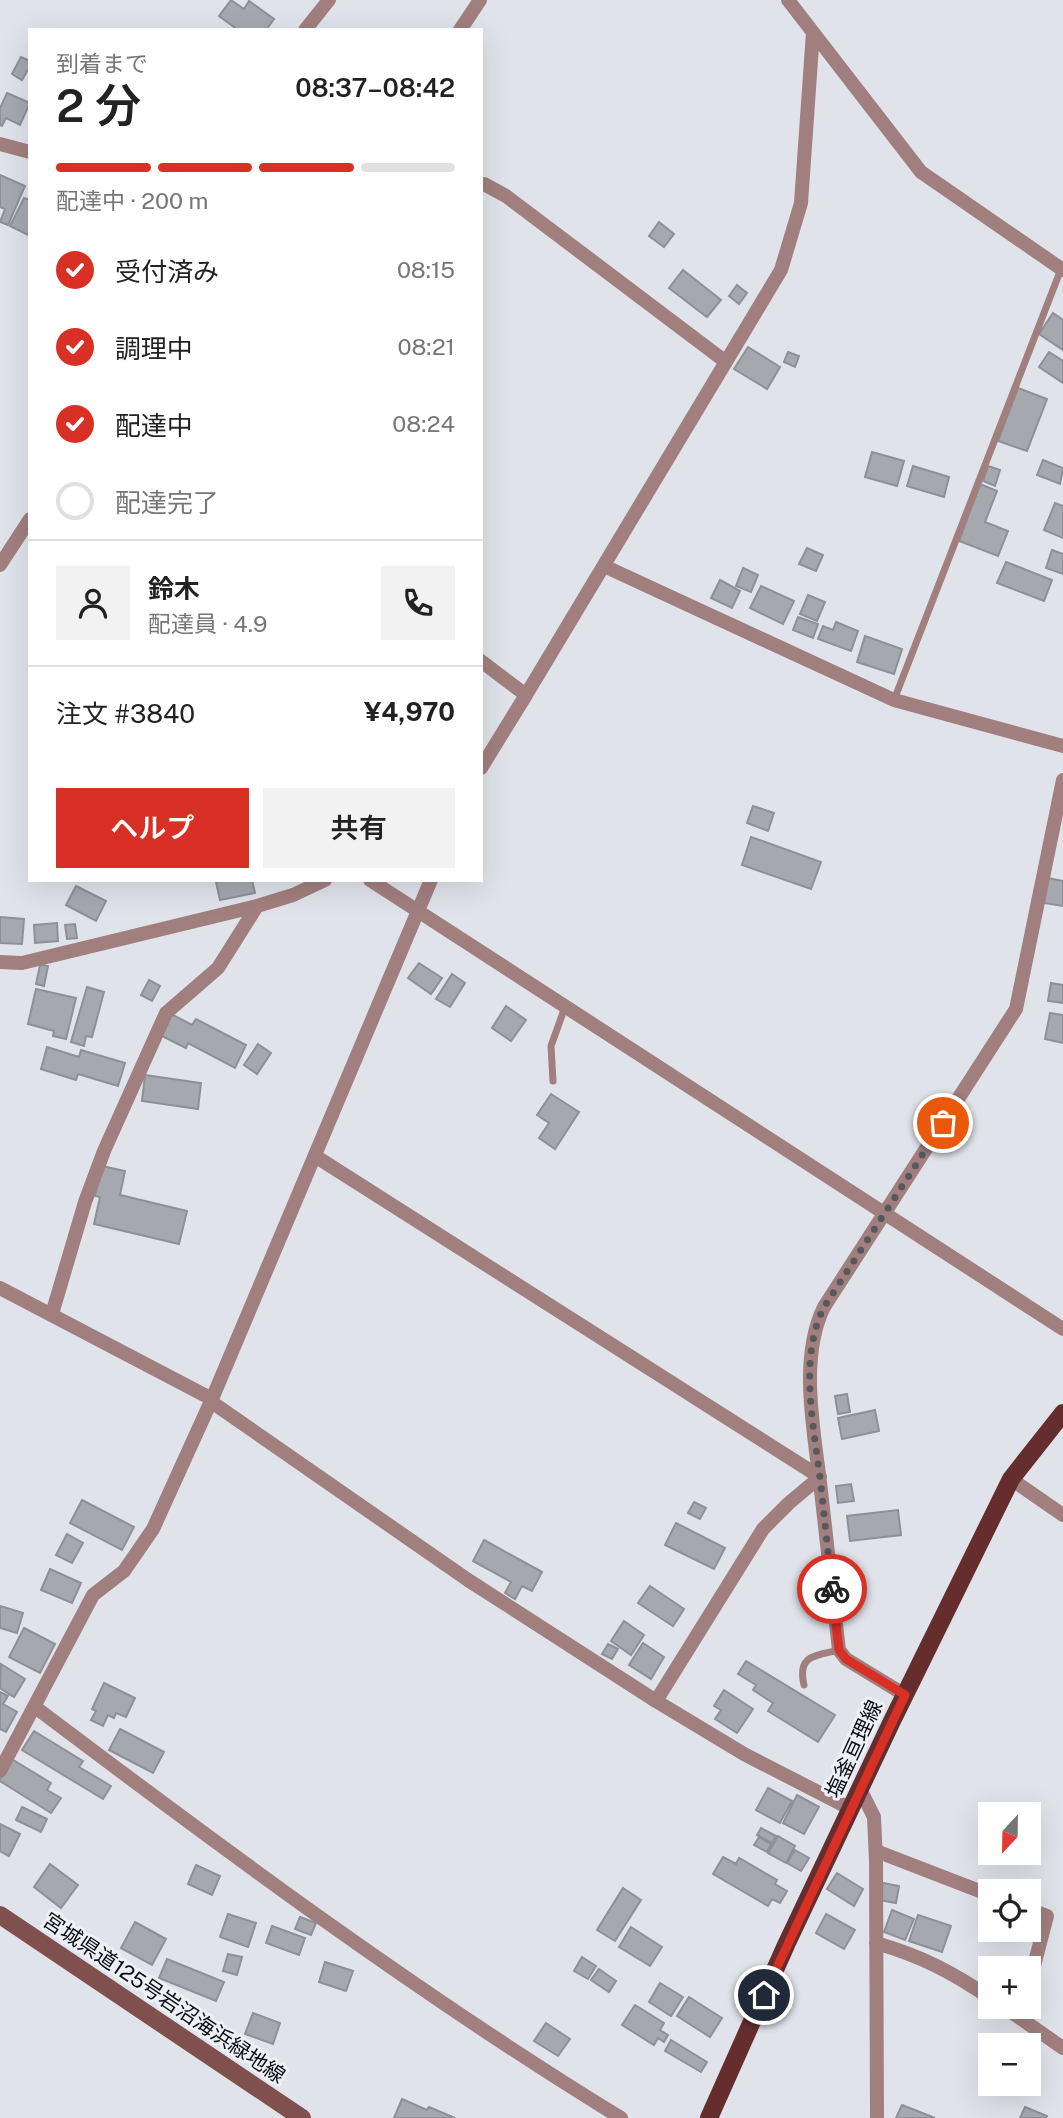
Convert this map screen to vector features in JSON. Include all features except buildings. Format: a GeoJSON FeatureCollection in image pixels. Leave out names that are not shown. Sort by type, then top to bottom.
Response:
{"type":"FeatureCollection","features":[{"type":"Feature","properties":{"kind":"main road","name":"塩釜亘理線"},"geometry":{"type":"LineString","coordinates":[[709,2118],[860,1789],[1011,1479],[1063,1413]]}},
{"type":"Feature","properties":{"kind":"main road","name":"宮城県道125号岩沼海浜緑地線"},"geometry":{"type":"LineString","coordinates":[[0,1915],[294,2116]]}},
{"type":"Feature","properties":{"kind":"street"},"geometry":{"type":"LineString","coordinates":[[307,28],[329,0]]}},
{"type":"Feature","properties":{"kind":"street"},"geometry":{"type":"LineString","coordinates":[[461,28],[480,0]]}},
{"type":"Feature","properties":{"kind":"street"},"geometry":{"type":"LineString","coordinates":[[788,0],[921,172],[1062,269]]}},
{"type":"Feature","properties":{"kind":"street"},"geometry":{"type":"LineString","coordinates":[[483,765],[782,270],[801,203],[813,32]]}},
{"type":"Feature","properties":{"kind":"street"},"geometry":{"type":"LineString","coordinates":[[0,144],[28,151]]}},
{"type":"Feature","properties":{"kind":"street"},"geometry":{"type":"LineString","coordinates":[[484,184],[506,196],[726,362]]}},
{"type":"Feature","properties":{"kind":"street"},"geometry":{"type":"LineString","coordinates":[[0,565],[28,522]]}},
{"type":"Feature","properties":{"kind":"street"},"geometry":{"type":"LineString","coordinates":[[604,566],[894,700],[1063,746]]}},
{"type":"Feature","properties":{"kind":"street"},"geometry":{"type":"LineString","coordinates":[[483,663],[526,695]]}},
{"type":"Feature","properties":{"kind":"street"},"geometry":{"type":"LineString","coordinates":[[905,1695],[846,1659],[839,1650],[811,1409],[811,1367],[816,1322],[1016,1009],[1063,780]]}},
{"type":"Feature","properties":{"kind":"street"},"geometry":{"type":"LineString","coordinates":[[0,962],[22,963],[257,906],[293,895],[321,882]]}},
{"type":"Feature","properties":{"kind":"street"},"geometry":{"type":"LineString","coordinates":[[373,882],[1063,1329]]}},
{"type":"Feature","properties":{"kind":"street"},"geometry":{"type":"LineString","coordinates":[[0,1772],[93,1595],[124,1571],[153,1529],[212,1399],[430,882]]}},
{"type":"Feature","properties":{"kind":"street"},"geometry":{"type":"LineString","coordinates":[[52,1314],[85,1202],[104,1152],[166,1013],[218,968],[257,906]]}},
{"type":"Feature","properties":{"kind":"street"},"geometry":{"type":"LineString","coordinates":[[315,1156],[820,1477]]}},
{"type":"Feature","properties":{"kind":"street"},"geometry":{"type":"LineString","coordinates":[[0,1289],[212,1399],[213,1403],[468,1580],[656,1701],[744,1754],[851,1809]]}},
{"type":"Feature","properties":{"kind":"street"},"geometry":{"type":"LineString","coordinates":[[656,1701],[763,1530],[820,1477]]}},
{"type":"Feature","properties":{"kind":"street"},"geometry":{"type":"LineString","coordinates":[[1011,1479],[1063,1515]]}},
{"type":"Feature","properties":{"kind":"street"},"geometry":{"type":"LineString","coordinates":[[35,1707],[217,1844],[386,1964],[526,2060],[621,2118]]}},
{"type":"Feature","properties":{"kind":"street"},"geometry":{"type":"LineString","coordinates":[[860,1789],[874,1817],[876,1851],[877,2118]]}},
{"type":"Feature","properties":{"kind":"street"},"geometry":{"type":"LineString","coordinates":[[876,1851],[978,1890]]}},
{"type":"Feature","properties":{"kind":"street"},"geometry":{"type":"LineString","coordinates":[[1041,1914],[1047,1916],[1041,1939]]}},
{"type":"Feature","properties":{"kind":"street"},"geometry":{"type":"LineString","coordinates":[[876,1943],[915,1955],[978,1990]]}},
{"type":"Feature","properties":{"kind":"street"},"geometry":{"type":"LineString","coordinates":[[1029,2019],[1063,2048]]}},
{"type":"Feature","properties":{"kind":"lane"},"geometry":{"type":"LineString","coordinates":[[894,700],[1062,269]]}},
{"type":"Feature","properties":{"kind":"lane"},"geometry":{"type":"LineString","coordinates":[[553,1081],[551,1046],[565,1007]]}},
{"type":"Feature","properties":{"kind":"lane"},"geometry":{"type":"LineString","coordinates":[[804,1685],[801,1672],[805,1661],[839,1650]]}},
{"type":"Feature","properties":{"kind":"way so far"},"geometry":{"type":"LineString","coordinates":[[832,1589],[811,1409],[811,1367],[816,1322],[943,1123]]}},
{"type":"Feature","properties":{"kind":"route"},"geometry":{"type":"LineString","coordinates":[[764,1995],[905,1695],[846,1659],[839,1650],[832,1589]]}}]}
